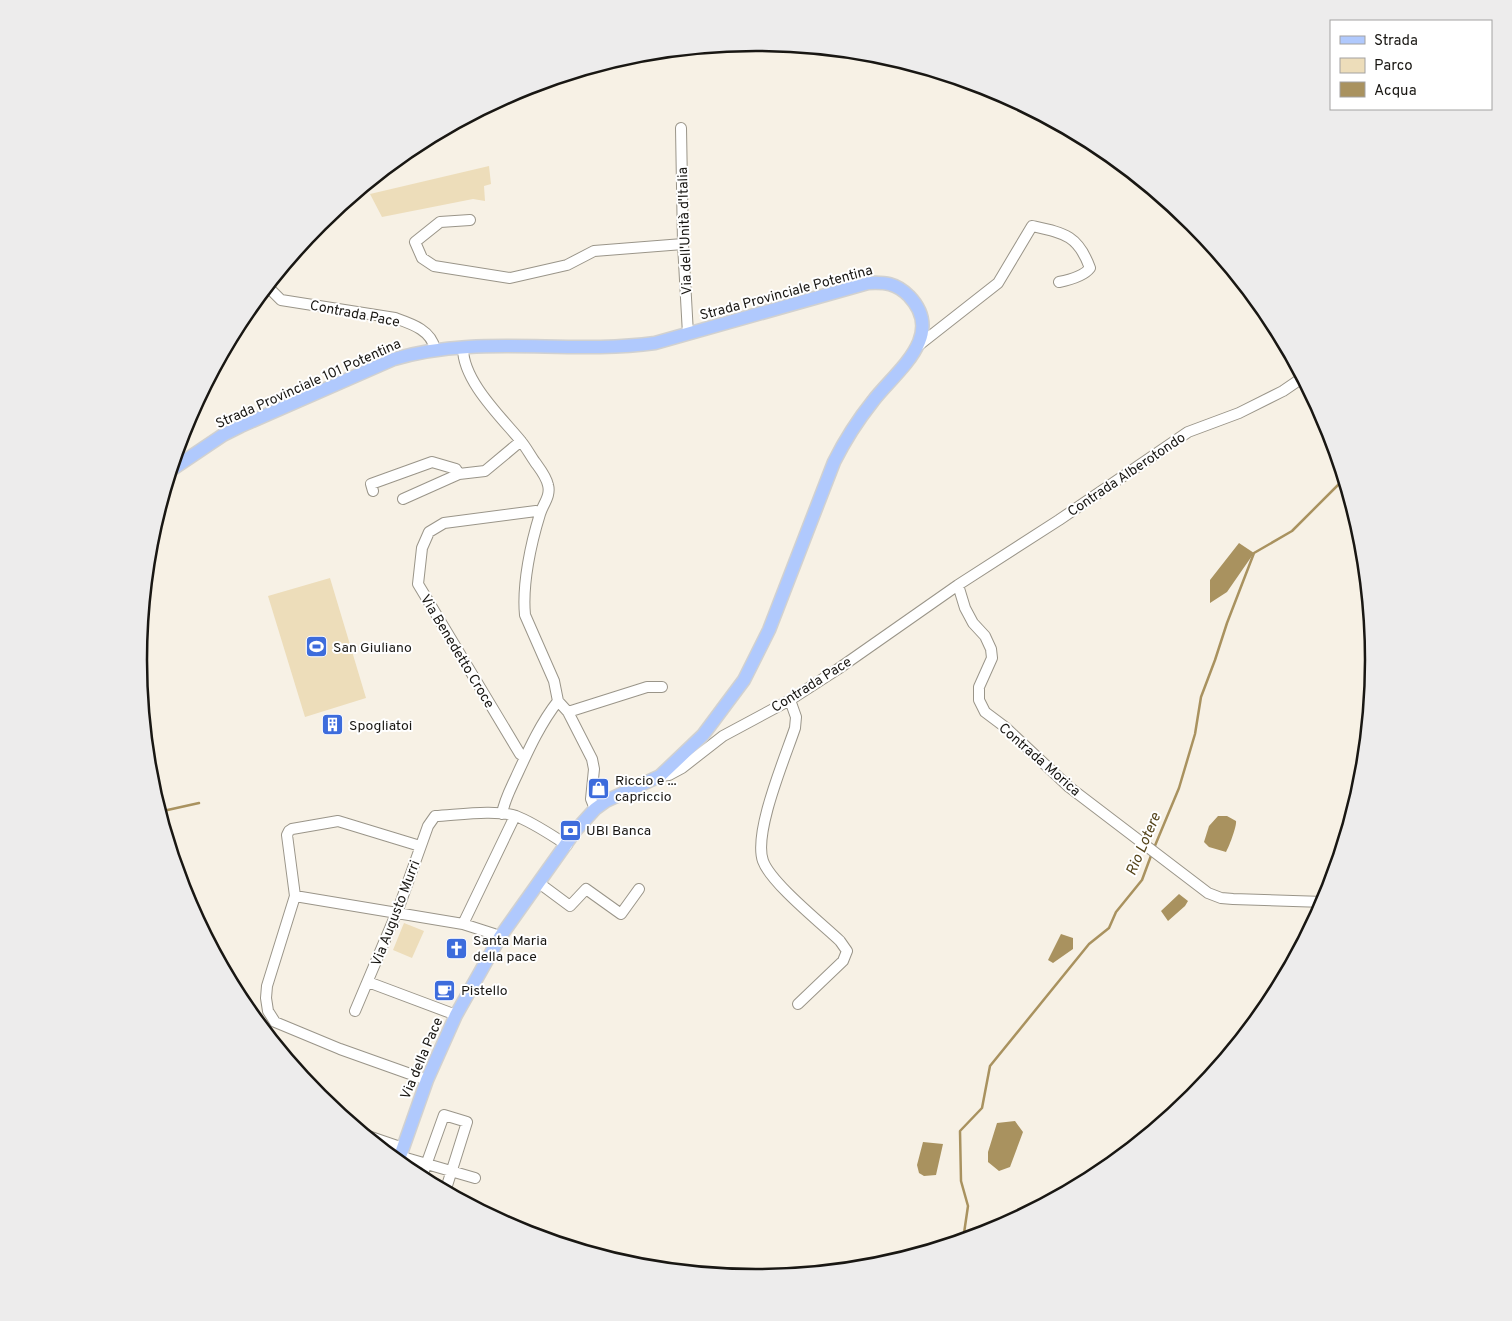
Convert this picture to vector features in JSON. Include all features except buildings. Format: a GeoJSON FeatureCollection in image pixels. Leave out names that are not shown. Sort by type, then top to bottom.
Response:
{"type":"FeatureCollection","features":[{"type":"Feature","properties":{"kind":"main road","name":"Strada Provinciale Potentina"},"geometry":{"type":"LineString","coordinates":[[435,349],[463,347],[631,347],[655,343],[868,283],[885,282],[899,287],[916,304],[922,325],[919,345]]}},
{"type":"Feature","properties":{"kind":"main road"},"geometry":{"type":"LineString","coordinates":[[660,776],[703,735],[744,680],[769,630],[816,506],[847,436],[874,400],[896,377],[919,345]]}},
{"type":"Feature","properties":{"kind":"main road","name":"Strada Provinciale 101 Potentina"},"geometry":{"type":"LineString","coordinates":[[179,464],[223,435],[241,426],[394,359],[435,349]]}},
{"type":"Feature","properties":{"kind":"main road","name":"Via della Pace"},"geometry":{"type":"LineString","coordinates":[[403,1156],[426,1080],[456,1015],[500,938],[576,830],[595,809],[609,799],[660,776]]}},
{"type":"Feature","properties":{"kind":"street","name":"Via dell'Unità d'Italia"},"geometry":{"type":"LineString","coordinates":[[681,128],[683,244],[688,334]]}},
{"type":"Feature","properties":{"kind":"street"},"geometry":{"type":"LineString","coordinates":[[470,220],[440,222],[415,242],[422,258],[434,266],[510,278],[567,265],[594,251],[683,244]]}},
{"type":"Feature","properties":{"kind":"street"},"geometry":{"type":"LineString","coordinates":[[919,345],[998,283],[1032,226],[1054,231],[1072,238],[1086,256],[1090,268],[1088,271],[1059,282]]}},
{"type":"Feature","properties":{"kind":"street","name":"Contrada Pace"},"geometry":{"type":"LineString","coordinates":[[272,291],[281,300],[407,322],[427,332],[434,340],[435,349]]}},
{"type":"Feature","properties":{"kind":"street"},"geometry":{"type":"LineString","coordinates":[[463,347],[468,367],[482,397],[521,441],[545,476],[548,484],[549,493],[540,512],[532,545],[524,604],[528,625],[554,681],[558,701],[568,712],[593,764],[594,780],[591,799],[595,809]]}},
{"type":"Feature","properties":{"kind":"street","name":"Contrada Alberotondo"},"geometry":{"type":"LineString","coordinates":[[958,585],[1188,432],[1239,413],[1284,391],[1297,382]]}},
{"type":"Feature","properties":{"kind":"street"},"geometry":{"type":"LineString","coordinates":[[403,498],[459,474],[485,470],[521,441]]}},
{"type":"Feature","properties":{"kind":"street"},"geometry":{"type":"LineString","coordinates":[[373,491],[370,484],[432,462],[456,469],[459,474]]}},
{"type":"Feature","properties":{"kind":"street","name":"Via Benedetto Croce"},"geometry":{"type":"LineString","coordinates":[[525,757],[520,754],[418,584],[422,548],[429,532],[444,524],[540,512]]}},
{"type":"Feature","properties":{"kind":"street","name":"Contrada Pace"},"geometry":{"type":"LineString","coordinates":[[660,776],[676,772],[723,736],[790,700],[838,669],[958,585]]}},
{"type":"Feature","properties":{"kind":"street","name":"Contrada Morica"},"geometry":{"type":"LineString","coordinates":[[958,585],[964,608],[973,623],[985,636],[991,650],[992,658],[980,687],[979,700],[985,712],[1005,726],[1069,787],[1208,893],[1221,898],[1233,899],[1315,902]]}},
{"type":"Feature","properties":{"kind":"street"},"geometry":{"type":"LineString","coordinates":[[568,712],[647,687],[662,687]]}},
{"type":"Feature","properties":{"kind":"street"},"geometry":{"type":"LineString","coordinates":[[790,700],[796,717],[795,728],[763,822],[760,843],[763,861],[773,878],[840,941],[847,951],[843,961],[798,1004]]}},
{"type":"Feature","properties":{"kind":"street"},"geometry":{"type":"LineString","coordinates":[[558,701],[547,716],[525,757],[504,804],[502,814],[515,816],[538,826],[566,845]]}},
{"type":"Feature","properties":{"kind":"street","name":"Via Augusto Murri"},"geometry":{"type":"LineString","coordinates":[[355,1011],[397,912],[428,826],[435,816],[502,814]]}},
{"type":"Feature","properties":{"kind":"street"},"geometry":{"type":"LineString","coordinates":[[463,924],[515,816]]}},
{"type":"Feature","properties":{"kind":"street"},"geometry":{"type":"LineString","coordinates":[[420,846],[338,821],[288,831],[295,896],[267,986],[266,998],[268,1011],[275,1022],[426,1080]]}},
{"type":"Feature","properties":{"kind":"street"},"geometry":{"type":"LineString","coordinates":[[539,883],[570,906],[586,889],[621,914],[639,888]]}},
{"type":"Feature","properties":{"kind":"street"},"geometry":{"type":"LineString","coordinates":[[295,896],[463,924],[494,934],[500,938]]}},
{"type":"Feature","properties":{"kind":"street"},"geometry":{"type":"LineString","coordinates":[[368,982],[456,1015]]}},
{"type":"Feature","properties":{"kind":"street"},"geometry":{"type":"LineString","coordinates":[[424,1171],[444,1115],[467,1122],[447,1185]]}},
{"type":"Feature","properties":{"kind":"street"},"geometry":{"type":"LineString","coordinates":[[403,1156],[475,1178]]}},
{"type":"Feature","properties":{"kind":"green space"},"geometry":{"type":"Polygon","coordinates":[[[489,166],[491,184],[484,186],[485,201],[473,199],[382,217],[370,194],[489,166]]]}},
{"type":"Feature","properties":{"kind":"green space","name":"San Giuliano"},"geometry":{"type":"Polygon","coordinates":[[[330,578],[366,698],[305,717],[268,596],[330,578]]]}},
{"type":"Feature","properties":{"kind":"green space"},"geometry":{"type":"Polygon","coordinates":[[[404,923],[424,931],[412,958],[393,950],[404,923]]]}},
{"type":"Feature","properties":{"kind":"water"},"geometry":{"type":"Polygon","coordinates":[[[1239,543],[1254,553],[1227,592],[1210,603],[1210,580],[1239,543]]]}},
{"type":"Feature","properties":{"kind":"water"},"geometry":{"type":"Polygon","coordinates":[[[1218,816],[1227,816],[1236,821],[1226,852],[1209,847],[1204,842],[1209,826],[1218,816]]]}},
{"type":"Feature","properties":{"kind":"water"},"geometry":{"type":"Polygon","coordinates":[[[1179,894],[1188,901],[1168,921],[1161,911],[1179,894]]]}},
{"type":"Feature","properties":{"kind":"water"},"geometry":{"type":"Polygon","coordinates":[[[1061,934],[1073,938],[1073,949],[1053,963],[1048,960],[1061,934]]]}},
{"type":"Feature","properties":{"kind":"water"},"geometry":{"type":"Polygon","coordinates":[[[1015,1121],[1023,1132],[1010,1167],[999,1171],[988,1162],[988,1152],[997,1123],[1015,1121]]]}},
{"type":"Feature","properties":{"kind":"water"},"geometry":{"type":"Polygon","coordinates":[[[923,1142],[943,1144],[936,1175],[924,1176],[919,1173],[917,1165],[923,1142]]]}},
{"type":"Feature","properties":{"kind":"waterway","name":"Rio Lotere"},"geometry":{"type":"LineString","coordinates":[[1154,848],[1179,788],[1195,734],[1201,697],[1254,553],[1292,531],[1339,484]]}},
{"type":"Feature","properties":{"kind":"waterway"},"geometry":{"type":"LineString","coordinates":[[166,810],[199,803]]}},
{"type":"Feature","properties":{"kind":"waterway","name":"Rio Lotere"},"geometry":{"type":"LineString","coordinates":[[964,1232],[968,1206],[961,1181],[960,1131],[982,1108],[990,1066],[1089,944],[1109,928],[1116,912],[1142,880],[1152,853]]}},
{"type":"Feature","properties":{"kind":"place","name":"San Giuliano"},"geometry":{"type":"Point","coordinates":[317,647]}},
{"type":"Feature","properties":{"kind":"place","name":"Spogliatoi"},"geometry":{"type":"Point","coordinates":[333,725]}},
{"type":"Feature","properties":{"kind":"place","name":"Riccio e ... capriccio"},"geometry":{"type":"Point","coordinates":[599,788]}},
{"type":"Feature","properties":{"kind":"place","name":"UBI Banca"},"geometry":{"type":"Point","coordinates":[570,830]}},
{"type":"Feature","properties":{"kind":"place","name":"Santa Maria della pace"},"geometry":{"type":"Point","coordinates":[457,948]}},
{"type":"Feature","properties":{"kind":"place","name":"Pistello"},"geometry":{"type":"Point","coordinates":[445,990]}}]}
